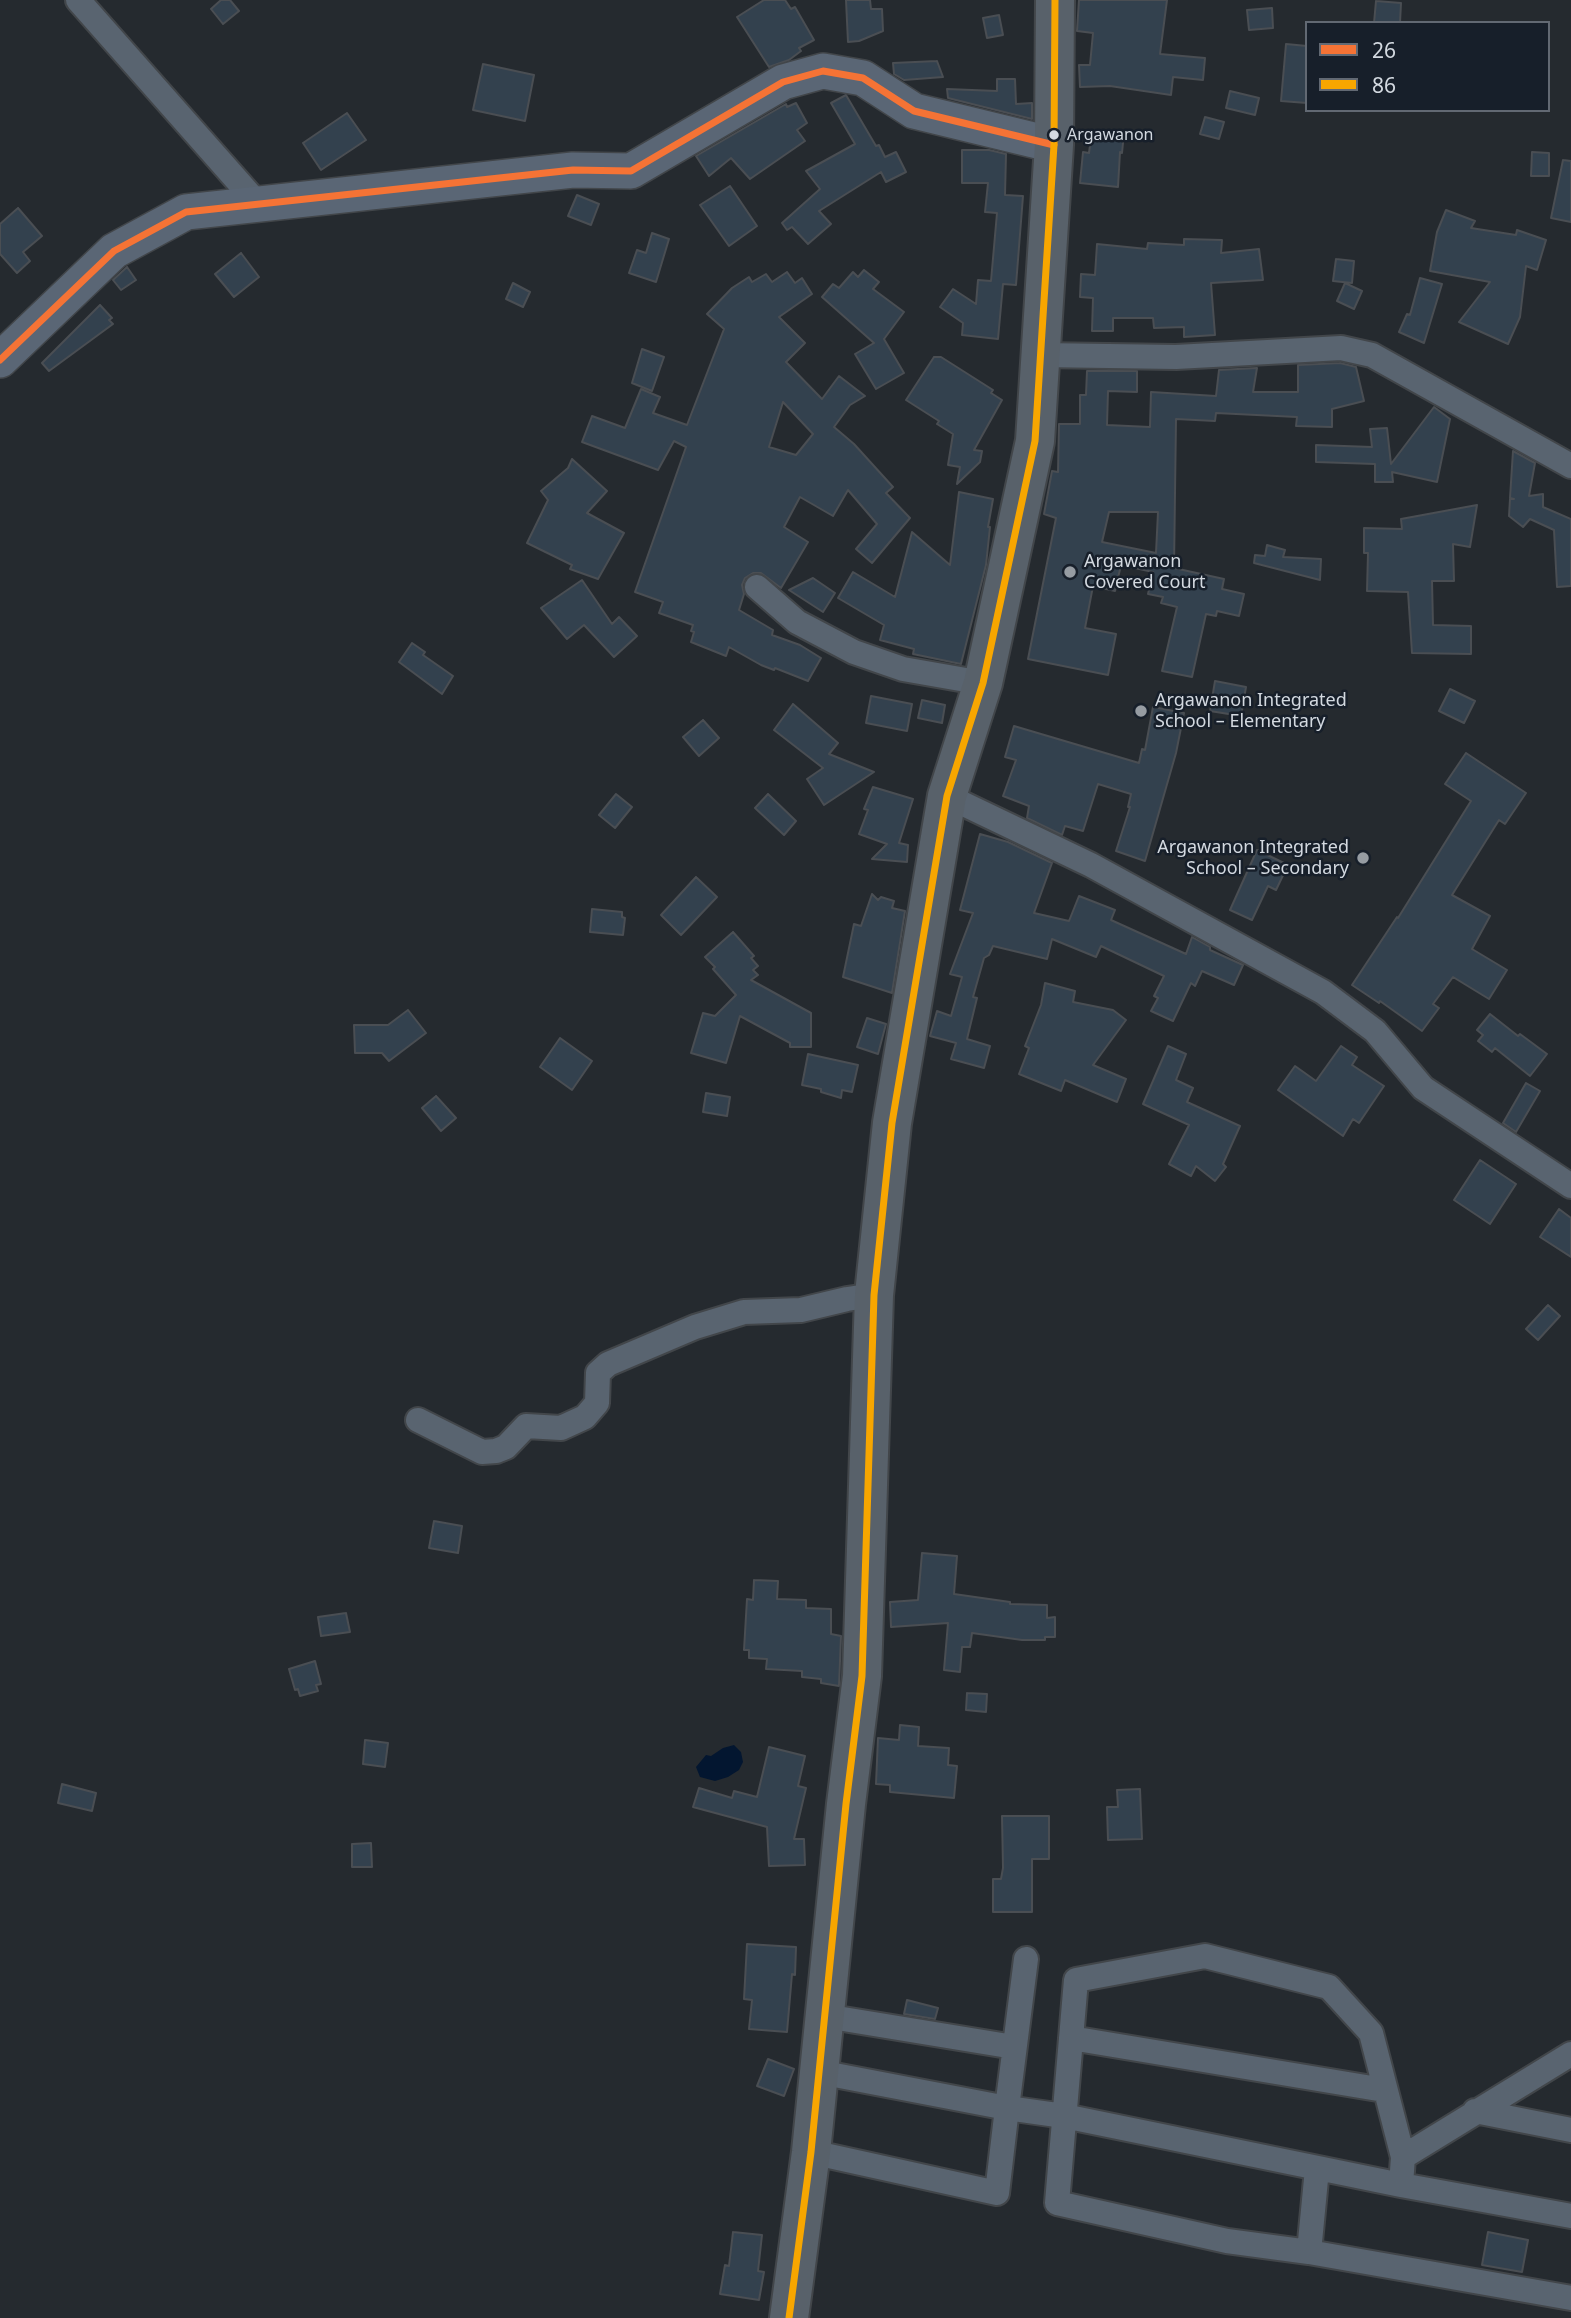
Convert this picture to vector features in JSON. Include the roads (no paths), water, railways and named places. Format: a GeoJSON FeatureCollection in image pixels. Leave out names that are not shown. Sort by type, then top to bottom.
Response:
{"type":"FeatureCollection","features":[{"type":"Feature","properties":{"kind":"highway"},"geometry":{"type":"LineString","coordinates":[[789,2318],[811,2152],[862,1676],[874,1295],[892,1123],[947,796],[983,683],[1035,441],[1054,145],[1055,0]]}},
{"type":"Feature","properties":{"kind":"street"},"geometry":{"type":"LineString","coordinates":[[78,0],[258,204]]}},
{"type":"Feature","properties":{"kind":"street"},"geometry":{"type":"LineString","coordinates":[[0,360],[114,251],[186,212],[572,170],[631,171],[783,82],[823,71],[863,78],[914,111],[1054,145]]}},
{"type":"Feature","properties":{"kind":"street"},"geometry":{"type":"LineString","coordinates":[[1041,355],[1176,357],[1341,348],[1372,355],[1571,466]]}},
{"type":"Feature","properties":{"kind":"street"},"geometry":{"type":"LineString","coordinates":[[757,587],[797,622],[854,652],[903,669],[983,683]]}},
{"type":"Feature","properties":{"kind":"street"},"geometry":{"type":"LineString","coordinates":[[947,796],[1091,865],[1323,992],[1375,1031],[1423,1088],[1571,1186]]}},
{"type":"Feature","properties":{"kind":"street"},"geometry":{"type":"LineString","coordinates":[[418,1420],[482,1452],[496,1451],[506,1447],[526,1426],[561,1428],[585,1417],[597,1403],[598,1373],[608,1364],[695,1327],[744,1312],[801,1310],[874,1295]]}},
{"type":"Feature","properties":{"kind":"street"},"geometry":{"type":"LineString","coordinates":[[1401,2185],[1403,2157],[1371,2033],[1329,1987],[1205,1956],[1076,1980],[1058,2203],[1227,2241],[1309,2252],[1571,2298]]}},
{"type":"Feature","properties":{"kind":"street"},"geometry":{"type":"LineString","coordinates":[[811,2152],[996,2193],[1026,1959]]}},
{"type":"Feature","properties":{"kind":"street"},"geometry":{"type":"LineString","coordinates":[[825,2015],[1014,2047]]}},
{"type":"Feature","properties":{"kind":"street"},"geometry":{"type":"LineString","coordinates":[[1071,2038],[1384,2090]]}},
{"type":"Feature","properties":{"kind":"street"},"geometry":{"type":"LineString","coordinates":[[1403,2157],[1571,2054]]}},
{"type":"Feature","properties":{"kind":"street"},"geometry":{"type":"LineString","coordinates":[[819,2072],[1007,2108],[1064,2116],[1317,2169],[1571,2216]]}},
{"type":"Feature","properties":{"kind":"street"},"geometry":{"type":"LineString","coordinates":[[1475,2111],[1571,2130]]}},
{"type":"Feature","properties":{"kind":"street"},"geometry":{"type":"LineString","coordinates":[[1309,2252],[1317,2169]]}},
{"type":"Feature","properties":{"kind":"water"},"geometry":{"type":"Polygon","coordinates":[[[734,1745],[741,1752],[743,1762],[739,1770],[715,1781],[700,1777],[696,1767],[706,1755],[711,1756],[734,1745]]]}},
{"type":"Feature","properties":{"kind":"place","name":"Argawanon"},"geometry":{"type":"Point","coordinates":[1054,135]}},
{"type":"Feature","properties":{"kind":"place","name":"Argawanon Covered Court"},"geometry":{"type":"Point","coordinates":[1070,572]}},
{"type":"Feature","properties":{"kind":"place","name":"Argawanon Integrated School – Elementary"},"geometry":{"type":"Point","coordinates":[1141,711]}},
{"type":"Feature","properties":{"kind":"place","name":"Argawanon Integrated School – Secondary"},"geometry":{"type":"Point","coordinates":[1363,858]}}]}
